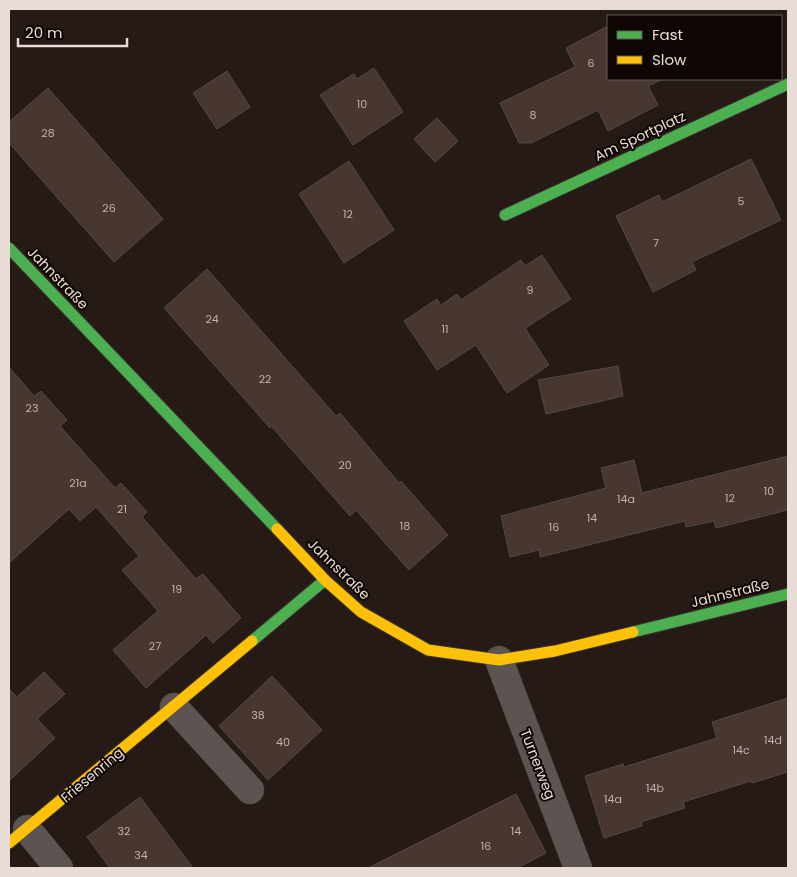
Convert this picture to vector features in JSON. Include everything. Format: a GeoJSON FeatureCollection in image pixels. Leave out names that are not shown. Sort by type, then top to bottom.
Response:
{"type":"FeatureCollection","features":[{"type":"Feature","properties":{"kind":"street","name":"Am Sportplatz"},"geometry":{"type":"LineString","coordinates":[[505,215],[788,84]]}},
{"type":"Feature","properties":{"kind":"street","name":"Jahnstraße"},"geometry":{"type":"LineString","coordinates":[[9,248],[325,580],[361,612],[428,650],[499,660],[555,651],[788,594]]}},
{"type":"Feature","properties":{"kind":"street","name":"Friesenring"},"geometry":{"type":"LineString","coordinates":[[18,836],[325,580]]}},
{"type":"Feature","properties":{"kind":"street","name":"Turnerweg"},"geometry":{"type":"LineString","coordinates":[[499,660],[578,868]]}},
{"type":"Feature","properties":{"kind":"street"},"geometry":{"type":"LineString","coordinates":[[174,707],[250,790]]}},
{"type":"Feature","properties":{"kind":"street"},"geometry":{"type":"LineString","coordinates":[[18,836],[59,868]]}},
{"type":"Feature","properties":{"kind":"building"},"geometry":{"type":"Polygon","coordinates":[[[607,27],[607,80],[661,80],[648,86],[658,105],[608,131],[598,110],[531,143],[519,143],[500,103],[575,67],[566,48],[607,27]]]}},
{"type":"Feature","properties":{"kind":"building"},"geometry":{"type":"Polygon","coordinates":[[[374,68],[403,112],[353,145],[320,95],[354,74],[357,79],[374,68]]]}},
{"type":"Feature","properties":{"kind":"building"},"geometry":{"type":"Polygon","coordinates":[[[227,71],[250,107],[217,129],[193,93],[227,71]]]}},
{"type":"Feature","properties":{"kind":"building"},"geometry":{"type":"Polygon","coordinates":[[[48,88],[163,219],[114,262],[9,143],[9,122],[48,88]]]}},
{"type":"Feature","properties":{"kind":"building"},"geometry":{"type":"Polygon","coordinates":[[[437,118],[458,141],[435,162],[414,139],[437,118]]]}},
{"type":"Feature","properties":{"kind":"building"},"geometry":{"type":"Polygon","coordinates":[[[751,159],[781,220],[692,262],[696,270],[653,292],[616,216],[659,195],[662,202],[751,159]]]}},
{"type":"Feature","properties":{"kind":"building"},"geometry":{"type":"Polygon","coordinates":[[[349,161],[394,230],[344,263],[299,194],[349,161]]]}},
{"type":"Feature","properties":{"kind":"building"},"geometry":{"type":"Polygon","coordinates":[[[542,255],[571,299],[525,328],[549,365],[507,393],[476,345],[437,370],[404,321],[437,299],[441,305],[457,294],[461,300],[521,260],[525,266],[542,255]]]}},
{"type":"Feature","properties":{"kind":"building"},"geometry":{"type":"Polygon","coordinates":[[[207,269],[336,416],[340,413],[399,483],[401,481],[448,535],[409,570],[356,510],[350,516],[164,308],[207,269]]]}},
{"type":"Feature","properties":{"kind":"building"},"geometry":{"type":"Polygon","coordinates":[[[618,366],[623,396],[546,414],[538,380],[618,366]]]}},
{"type":"Feature","properties":{"kind":"building"},"geometry":{"type":"Polygon","coordinates":[[[9,367],[34,396],[41,391],[67,420],[60,426],[115,488],[121,483],[147,512],[142,517],[196,579],[203,574],[241,618],[213,643],[206,635],[146,688],[113,650],[158,611],[122,570],[139,556],[96,507],[80,521],[69,509],[9,563],[9,367]]]}},
{"type":"Feature","properties":{"kind":"building"},"geometry":{"type":"Polygon","coordinates":[[[788,456],[788,510],[716,528],[714,521],[686,527],[685,521],[540,557],[539,550],[510,557],[501,516],[606,488],[601,468],[634,460],[642,493],[788,456]]]}},
{"type":"Feature","properties":{"kind":"building"},"geometry":{"type":"Polygon","coordinates":[[[44,672],[65,694],[37,719],[55,738],[9,781],[9,689],[17,697],[44,672]]]}},
{"type":"Feature","properties":{"kind":"building"},"geometry":{"type":"Polygon","coordinates":[[[272,676],[322,730],[268,780],[219,726],[272,676]]]}},
{"type":"Feature","properties":{"kind":"building"},"geometry":{"type":"Polygon","coordinates":[[[788,698],[788,772],[752,783],[751,781],[683,802],[685,808],[641,822],[642,826],[604,838],[585,776],[623,764],[624,767],[717,738],[712,722],[788,698]]]}},
{"type":"Feature","properties":{"kind":"building"},"geometry":{"type":"Polygon","coordinates":[[[516,794],[546,853],[517,868],[368,868],[516,794]]]}},
{"type":"Feature","properties":{"kind":"building"},"geometry":{"type":"Polygon","coordinates":[[[140,797],[193,868],[110,868],[87,837],[140,797]]]}},
{"type":"Feature","properties":{"kind":"traffic: fast"},"geometry":{"type":"LineString","coordinates":[[505,215],[788,84]]}},
{"type":"Feature","properties":{"kind":"traffic: fast"},"geometry":{"type":"LineString","coordinates":[[9,248],[277,529]]}},
{"type":"Feature","properties":{"kind":"traffic: fast"},"geometry":{"type":"LineString","coordinates":[[252,641],[325,580]]}},
{"type":"Feature","properties":{"kind":"traffic: fast"},"geometry":{"type":"LineString","coordinates":[[633,632],[788,594]]}},
{"type":"Feature","properties":{"kind":"traffic: slow"},"geometry":{"type":"LineString","coordinates":[[277,529],[325,580],[361,612],[428,650],[499,660],[555,651],[633,632]]}},
{"type":"Feature","properties":{"kind":"traffic: slow"},"geometry":{"type":"LineString","coordinates":[[9,843],[252,641]]}}]}
